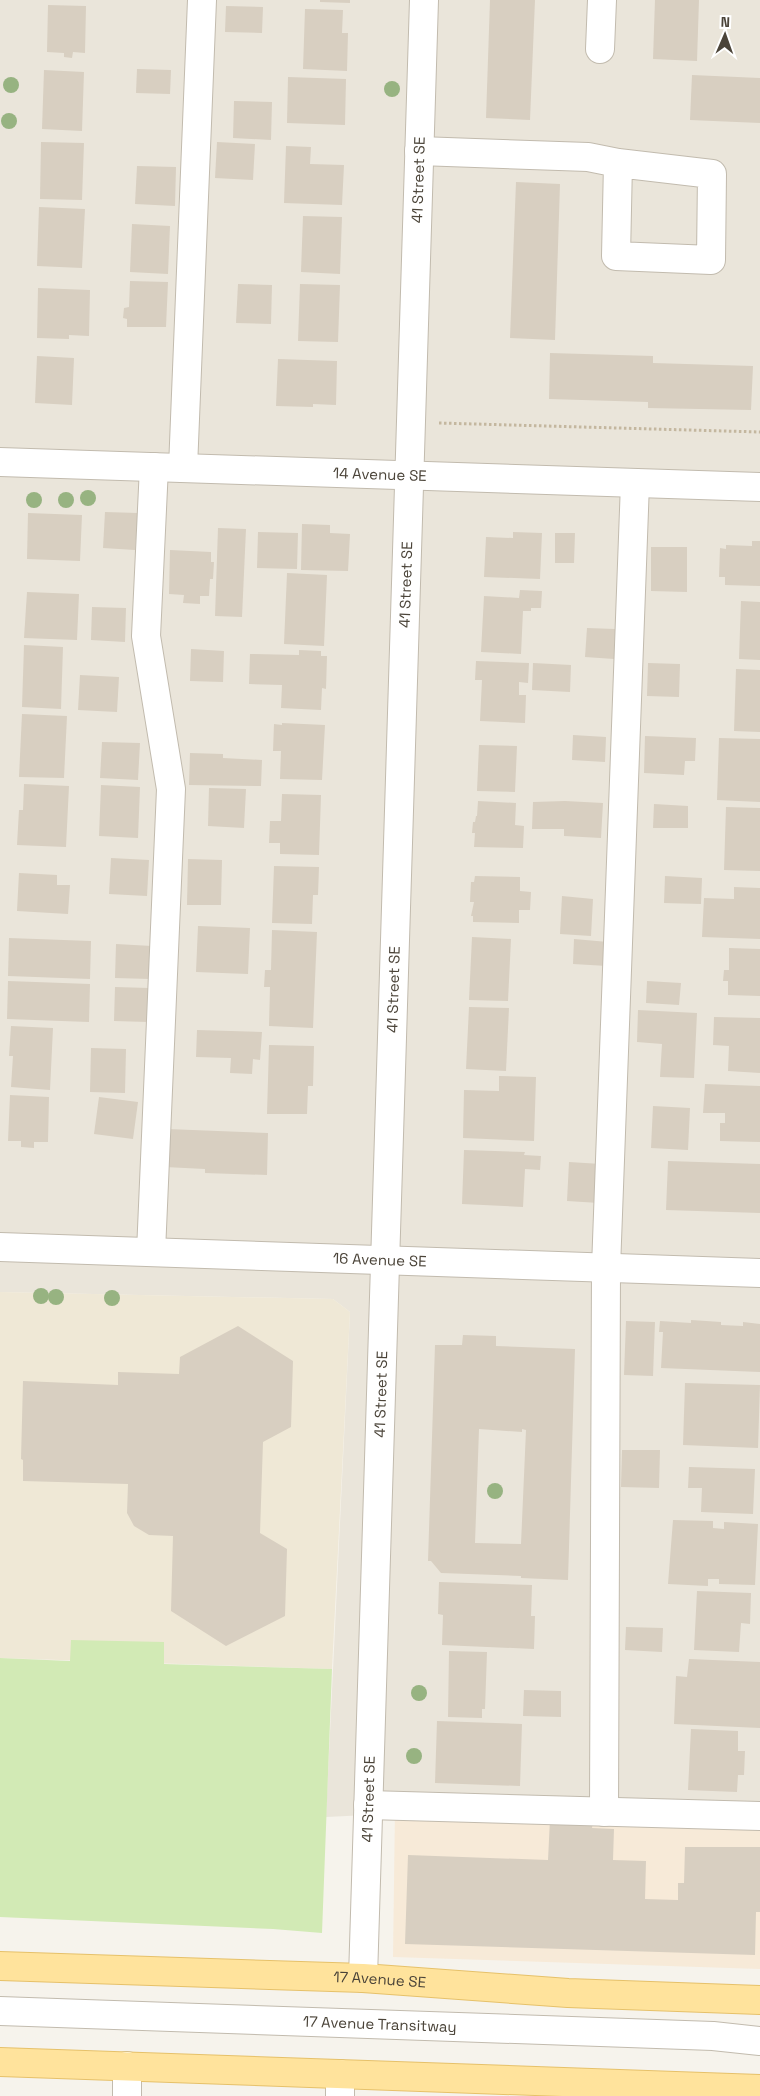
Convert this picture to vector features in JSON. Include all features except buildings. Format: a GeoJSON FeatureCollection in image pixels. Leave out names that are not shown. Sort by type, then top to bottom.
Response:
{"type":"FeatureCollection","features":[{"type":"Feature","properties":{"kind":"main road","name":"17 Avenue SE"},"geometry":{"type":"LineString","coordinates":[[0,1966],[363,1978],[568,1993],[760,2000]]}},
{"type":"Feature","properties":{"kind":"main road"},"geometry":{"type":"LineString","coordinates":[[0,2062],[127,2066],[340,2085],[588,2089],[760,2089]]}},
{"type":"Feature","properties":{"kind":"street"},"geometry":{"type":"LineString","coordinates":[[183,468],[202,0]]}},
{"type":"Feature","properties":{"kind":"street","name":"41 Street SE"},"geometry":{"type":"LineString","coordinates":[[363,1978],[424,0]]}},
{"type":"Feature","properties":{"kind":"street"},"geometry":{"type":"LineString","coordinates":[[600,49],[602,0]]}},
{"type":"Feature","properties":{"kind":"street"},"geometry":{"type":"LineString","coordinates":[[419,151],[588,157],[618,163],[712,174],[711,260],[616,256],[618,163]]}},
{"type":"Feature","properties":{"kind":"street","name":"14 Avenue SE"},"geometry":{"type":"LineString","coordinates":[[0,462],[760,487]]}},
{"type":"Feature","properties":{"kind":"street"},"geometry":{"type":"LineString","coordinates":[[151,1252],[171,789],[146,636],[154,467]]}},
{"type":"Feature","properties":{"kind":"street"},"geometry":{"type":"LineString","coordinates":[[604,1812],[606,1268],[636,483]]}},
{"type":"Feature","properties":{"kind":"street","name":"16 Avenue SE"},"geometry":{"type":"LineString","coordinates":[[0,1247],[760,1273]]}},
{"type":"Feature","properties":{"kind":"street"},"geometry":{"type":"LineString","coordinates":[[368,1805],[760,1816]]}},
{"type":"Feature","properties":{"kind":"street","name":"17 Avenue Transitway"},"geometry":{"type":"LineString","coordinates":[[0,2011],[713,2036],[760,2041]]}},
{"type":"Feature","properties":{"kind":"street"},"geometry":{"type":"LineString","coordinates":[[126,2096],[127,2066]]}},
{"type":"Feature","properties":{"kind":"path"},"geometry":{"type":"LineString","coordinates":[[411,422],[760,432]]}},
{"type":"Feature","properties":{"kind":"shaded area"},"geometry":{"type":"Polygon","coordinates":[[[0,0],[760,0],[760,1820],[367,1815],[326,1817],[350,1312],[333,1299],[0,1292],[0,0]]]}},
{"type":"Feature","properties":{"kind":"shaded area"},"geometry":{"type":"Polygon","coordinates":[[[0,1292],[333,1299],[350,1312],[332,1669],[0,1658],[0,1292]]]}},
{"type":"Feature","properties":{"kind":"shaded area"},"geometry":{"type":"Polygon","coordinates":[[[395,1808],[760,1820],[760,1969],[393,1957],[395,1808]]]}},
{"type":"Feature","properties":{"kind":"green space"},"geometry":{"type":"Polygon","coordinates":[[[71,1640],[164,1642],[164,1664],[332,1669],[322,1933],[273,1929],[0,1917],[0,1658],[70,1661],[71,1640]]]}}]}
